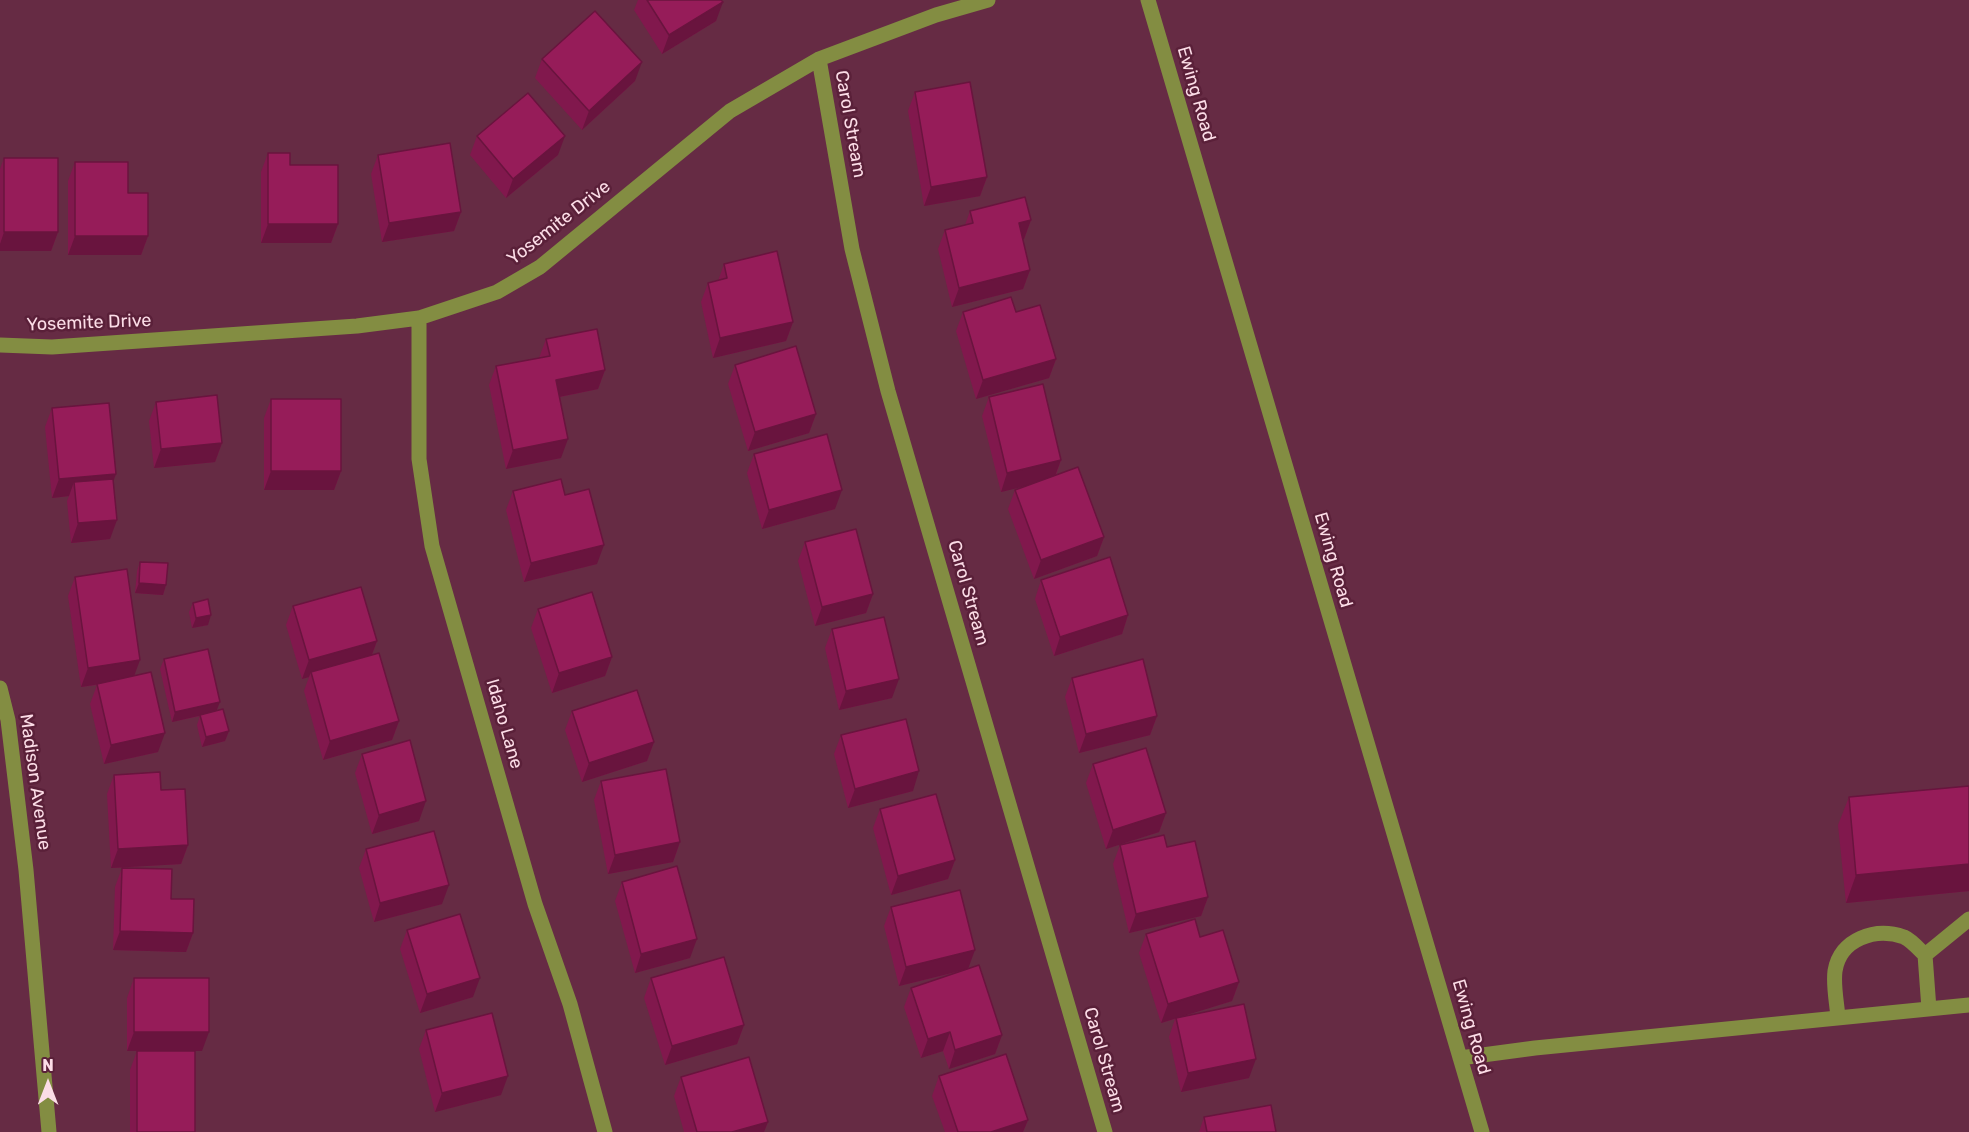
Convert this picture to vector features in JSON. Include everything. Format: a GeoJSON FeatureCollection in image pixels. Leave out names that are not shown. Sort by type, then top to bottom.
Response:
{"type":"FeatureCollection","features":[{"type":"Feature","properties":{"kind":"street","name":"Yosemite Drive"},"geometry":{"type":"LineString","coordinates":[[0,345],[52,347],[357,326],[419,318],[497,292],[540,267],[730,111],[819,59],[936,15],[988,0]]}},
{"type":"Feature","properties":{"kind":"street","name":"Ewing Road"},"geometry":{"type":"LineString","coordinates":[[1148,0],[1482,1132]]}},
{"type":"Feature","properties":{"kind":"street","name":"Carol Stream"},"geometry":{"type":"LineString","coordinates":[[819,59],[852,249],[888,391],[1105,1132]]}},
{"type":"Feature","properties":{"kind":"street","name":"Idaho Lane"},"geometry":{"type":"LineString","coordinates":[[419,318],[419,459],[432,546],[535,904],[570,1004],[604,1132]]}},
{"type":"Feature","properties":{"kind":"street","name":"Madison Avenue"},"geometry":{"type":"LineString","coordinates":[[0,688],[8,720],[26,870],[49,1132]]}},
{"type":"Feature","properties":{"kind":"street"},"geometry":{"type":"LineString","coordinates":[[1925,955],[1969,920]]}},
{"type":"Feature","properties":{"kind":"street"},"geometry":{"type":"LineString","coordinates":[[1839,1018],[1835,972],[1840,953],[1858,938],[1884,934],[1905,938],[1925,955],[1929,1009]]}},
{"type":"Feature","properties":{"kind":"street"},"geometry":{"type":"LineString","coordinates":[[1460,1058],[1535,1048],[1969,1005]]}},
{"type":"Feature","properties":{"kind":"building"},"geometry":{"type":"Polygon","coordinates":[[[647,0],[721,0],[723,2],[669,35],[647,0]]]}},
{"type":"Feature","properties":{"kind":"building"},"geometry":{"type":"Polygon","coordinates":[[[595,11],[642,62],[589,111],[542,59],[595,11]]]}},
{"type":"Feature","properties":{"kind":"building"},"geometry":{"type":"Polygon","coordinates":[[[970,82],[987,177],[931,187],[915,92],[970,82]]]}},
{"type":"Feature","properties":{"kind":"building"},"geometry":{"type":"Polygon","coordinates":[[[528,93],[565,136],[513,179],[477,136],[528,93]]]}},
{"type":"Feature","properties":{"kind":"building"},"geometry":{"type":"Polygon","coordinates":[[[450,143],[461,212],[389,223],[378,155],[450,143]]]}},
{"type":"Feature","properties":{"kind":"building"},"geometry":{"type":"Polygon","coordinates":[[[268,153],[290,153],[290,165],[338,165],[338,224],[268,224],[268,153]]]}},
{"type":"Feature","properties":{"kind":"building"},"geometry":{"type":"Polygon","coordinates":[[[4,158],[58,158],[58,232],[4,232],[4,158]]]}},
{"type":"Feature","properties":{"kind":"building"},"geometry":{"type":"Polygon","coordinates":[[[75,162],[128,162],[128,193],[148,193],[148,236],[75,236],[75,162]]]}},
{"type":"Feature","properties":{"kind":"building"},"geometry":{"type":"Polygon","coordinates":[[[1025,197],[1031,220],[1019,223],[1030,270],[959,288],[945,230],[973,223],[970,211],[1025,197]]]}},
{"type":"Feature","properties":{"kind":"building"},"geometry":{"type":"Polygon","coordinates":[[[777,251],[793,322],[720,338],[708,283],[727,278],[724,264],[777,251]]]}},
{"type":"Feature","properties":{"kind":"building"},"geometry":{"type":"Polygon","coordinates":[[[1011,297],[1016,312],[1040,305],[1056,359],[983,380],[963,312],[1011,297]]]}},
{"type":"Feature","properties":{"kind":"building"},"geometry":{"type":"Polygon","coordinates":[[[597,329],[605,370],[556,380],[568,439],[513,450],[496,366],[550,356],[546,339],[597,329]]]}},
{"type":"Feature","properties":{"kind":"building"},"geometry":{"type":"Polygon","coordinates":[[[796,346],[816,414],[755,432],[735,365],[796,346]]]}},
{"type":"Feature","properties":{"kind":"building"},"geometry":{"type":"Polygon","coordinates":[[[1043,384],[1061,460],[1007,473],[989,397],[1043,384]]]}},
{"type":"Feature","properties":{"kind":"building"},"geometry":{"type":"Polygon","coordinates":[[[217,395],[222,443],[161,449],[156,402],[217,395]]]}},
{"type":"Feature","properties":{"kind":"building"},"geometry":{"type":"Polygon","coordinates":[[[271,399],[341,399],[341,471],[271,471],[271,399]]]}},
{"type":"Feature","properties":{"kind":"building"},"geometry":{"type":"Polygon","coordinates":[[[109,403],[116,474],[59,479],[52,408],[109,403]]]}},
{"type":"Feature","properties":{"kind":"building"},"geometry":{"type":"Polygon","coordinates":[[[827,434],[842,490],[769,510],[754,454],[827,434]]]}},
{"type":"Feature","properties":{"kind":"building"},"geometry":{"type":"Polygon","coordinates":[[[1078,467],[1104,537],[1041,560],[1015,490],[1078,467]]]}},
{"type":"Feature","properties":{"kind":"building"},"geometry":{"type":"Polygon","coordinates":[[[113,479],[117,520],[78,523],[74,482],[113,479]]]}},
{"type":"Feature","properties":{"kind":"building"},"geometry":{"type":"Polygon","coordinates":[[[561,479],[565,495],[589,489],[604,545],[531,563],[513,491],[561,479]]]}},
{"type":"Feature","properties":{"kind":"building"},"geometry":{"type":"Polygon","coordinates":[[[856,529],[873,594],[822,607],[805,542],[856,529]]]}},
{"type":"Feature","properties":{"kind":"building"},"geometry":{"type":"Polygon","coordinates":[[[1110,557],[1128,615],[1060,637],[1041,580],[1110,557]]]}},
{"type":"Feature","properties":{"kind":"building"},"geometry":{"type":"Polygon","coordinates":[[[140,562],[168,563],[166,585],[139,583],[140,562]]]}},
{"type":"Feature","properties":{"kind":"building"},"geometry":{"type":"Polygon","coordinates":[[[127,569],[140,660],[88,668],[75,577],[127,569]]]}},
{"type":"Feature","properties":{"kind":"building"},"geometry":{"type":"Polygon","coordinates":[[[361,587],[377,641],[309,660],[293,606],[361,587]]]}},
{"type":"Feature","properties":{"kind":"building"},"geometry":{"type":"Polygon","coordinates":[[[592,592],[612,657],[559,673],[538,609],[592,592]]]}},
{"type":"Feature","properties":{"kind":"building"},"geometry":{"type":"Polygon","coordinates":[[[208,599],[211,615],[196,618],[193,603],[208,599]]]}},
{"type":"Feature","properties":{"kind":"building"},"geometry":{"type":"Polygon","coordinates":[[[884,617],[899,679],[846,691],[832,629],[884,617]]]}},
{"type":"Feature","properties":{"kind":"building"},"geometry":{"type":"Polygon","coordinates":[[[208,649],[220,702],[175,712],[164,659],[208,649]]]}},
{"type":"Feature","properties":{"kind":"building"},"geometry":{"type":"Polygon","coordinates":[[[379,653],[399,721],[330,741],[311,672],[379,653]]]}},
{"type":"Feature","properties":{"kind":"building"},"geometry":{"type":"Polygon","coordinates":[[[1143,659],[1157,716],[1086,734],[1072,678],[1143,659]]]}},
{"type":"Feature","properties":{"kind":"building"},"geometry":{"type":"Polygon","coordinates":[[[151,672],[165,733],[111,745],[97,684],[151,672]]]}},
{"type":"Feature","properties":{"kind":"building"},"geometry":{"type":"Polygon","coordinates":[[[637,690],[654,742],[589,763],[572,711],[637,690]]]}},
{"type":"Feature","properties":{"kind":"building"},"geometry":{"type":"Polygon","coordinates":[[[223,709],[229,731],[206,737],[200,715],[223,709]]]}},
{"type":"Feature","properties":{"kind":"building"},"geometry":{"type":"Polygon","coordinates":[[[906,719],[919,771],[855,789],[841,735],[906,719]]]}},
{"type":"Feature","properties":{"kind":"building"},"geometry":{"type":"Polygon","coordinates":[[[410,740],[426,801],[379,815],[362,754],[410,740]]]}},
{"type":"Feature","properties":{"kind":"building"},"geometry":{"type":"Polygon","coordinates":[[[1146,748],[1166,813],[1113,830],[1093,764],[1146,748]]]}},
{"type":"Feature","properties":{"kind":"building"},"geometry":{"type":"Polygon","coordinates":[[[666,769],[680,842],[615,855],[601,781],[666,769]]]}},
{"type":"Feature","properties":{"kind":"building"},"geometry":{"type":"Polygon","coordinates":[[[160,772],[161,790],[185,789],[188,845],[118,849],[114,775],[160,772]]]}},
{"type":"Feature","properties":{"kind":"building"},"geometry":{"type":"Polygon","coordinates":[[[1969,786],[1969,864],[1856,875],[1849,797],[1969,786]]]}},
{"type":"Feature","properties":{"kind":"building"},"geometry":{"type":"Polygon","coordinates":[[[936,794],[955,860],[898,876],[880,809],[936,794]]]}},
{"type":"Feature","properties":{"kind":"building"},"geometry":{"type":"Polygon","coordinates":[[[434,831],[449,885],[380,903],[366,849],[434,831]]]}},
{"type":"Feature","properties":{"kind":"building"},"geometry":{"type":"Polygon","coordinates":[[[1164,835],[1167,847],[1195,841],[1208,897],[1136,914],[1120,845],[1164,835]]]}},
{"type":"Feature","properties":{"kind":"building"},"geometry":{"type":"Polygon","coordinates":[[[677,866],[697,939],[641,954],[622,882],[677,866]]]}},
{"type":"Feature","properties":{"kind":"building"},"geometry":{"type":"Polygon","coordinates":[[[122,868],[172,869],[171,899],[194,899],[193,933],[120,931],[122,868]]]}},
{"type":"Feature","properties":{"kind":"building"},"geometry":{"type":"Polygon","coordinates":[[[960,890],[975,950],[906,967],[891,907],[960,890]]]}},
{"type":"Feature","properties":{"kind":"building"},"geometry":{"type":"Polygon","coordinates":[[[460,914],[480,978],[427,994],[407,930],[460,914]]]}},
{"type":"Feature","properties":{"kind":"building"},"geometry":{"type":"Polygon","coordinates":[[[1195,919],[1200,937],[1223,930],[1239,982],[1168,1004],[1146,934],[1195,919]]]}},
{"type":"Feature","properties":{"kind":"building"},"geometry":{"type":"Polygon","coordinates":[[[724,957],[744,1025],[672,1046],[651,978],[724,957]]]}},
{"type":"Feature","properties":{"kind":"building"},"geometry":{"type":"Polygon","coordinates":[[[979,965],[1002,1035],[955,1050],[950,1032],[928,1039],[911,988],[979,965]]]}},
{"type":"Feature","properties":{"kind":"building"},"geometry":{"type":"Polygon","coordinates":[[[134,978],[209,978],[209,1032],[134,1032],[134,978]]]}},
{"type":"Feature","properties":{"kind":"building"},"geometry":{"type":"Polygon","coordinates":[[[1244,1004],[1256,1059],[1188,1073],[1176,1018],[1244,1004]]]}},
{"type":"Feature","properties":{"kind":"building"},"geometry":{"type":"Polygon","coordinates":[[[492,1013],[508,1076],[442,1093],[426,1030],[492,1013]]]}},
{"type":"Feature","properties":{"kind":"building"},"geometry":{"type":"Polygon","coordinates":[[[137,1051],[195,1051],[195,1132],[137,1132],[137,1051]]]}},
{"type":"Feature","properties":{"kind":"building"},"geometry":{"type":"Polygon","coordinates":[[[1006,1054],[1028,1120],[991,1132],[958,1132],[939,1076],[1006,1054]]]}},
{"type":"Feature","properties":{"kind":"building"},"geometry":{"type":"Polygon","coordinates":[[[749,1057],[768,1122],[732,1132],[697,1132],[681,1077],[749,1057]]]}},
{"type":"Feature","properties":{"kind":"building"},"geometry":{"type":"Polygon","coordinates":[[[1271,1105],[1276,1132],[1207,1132],[1204,1117],[1271,1105]]]}}]}
